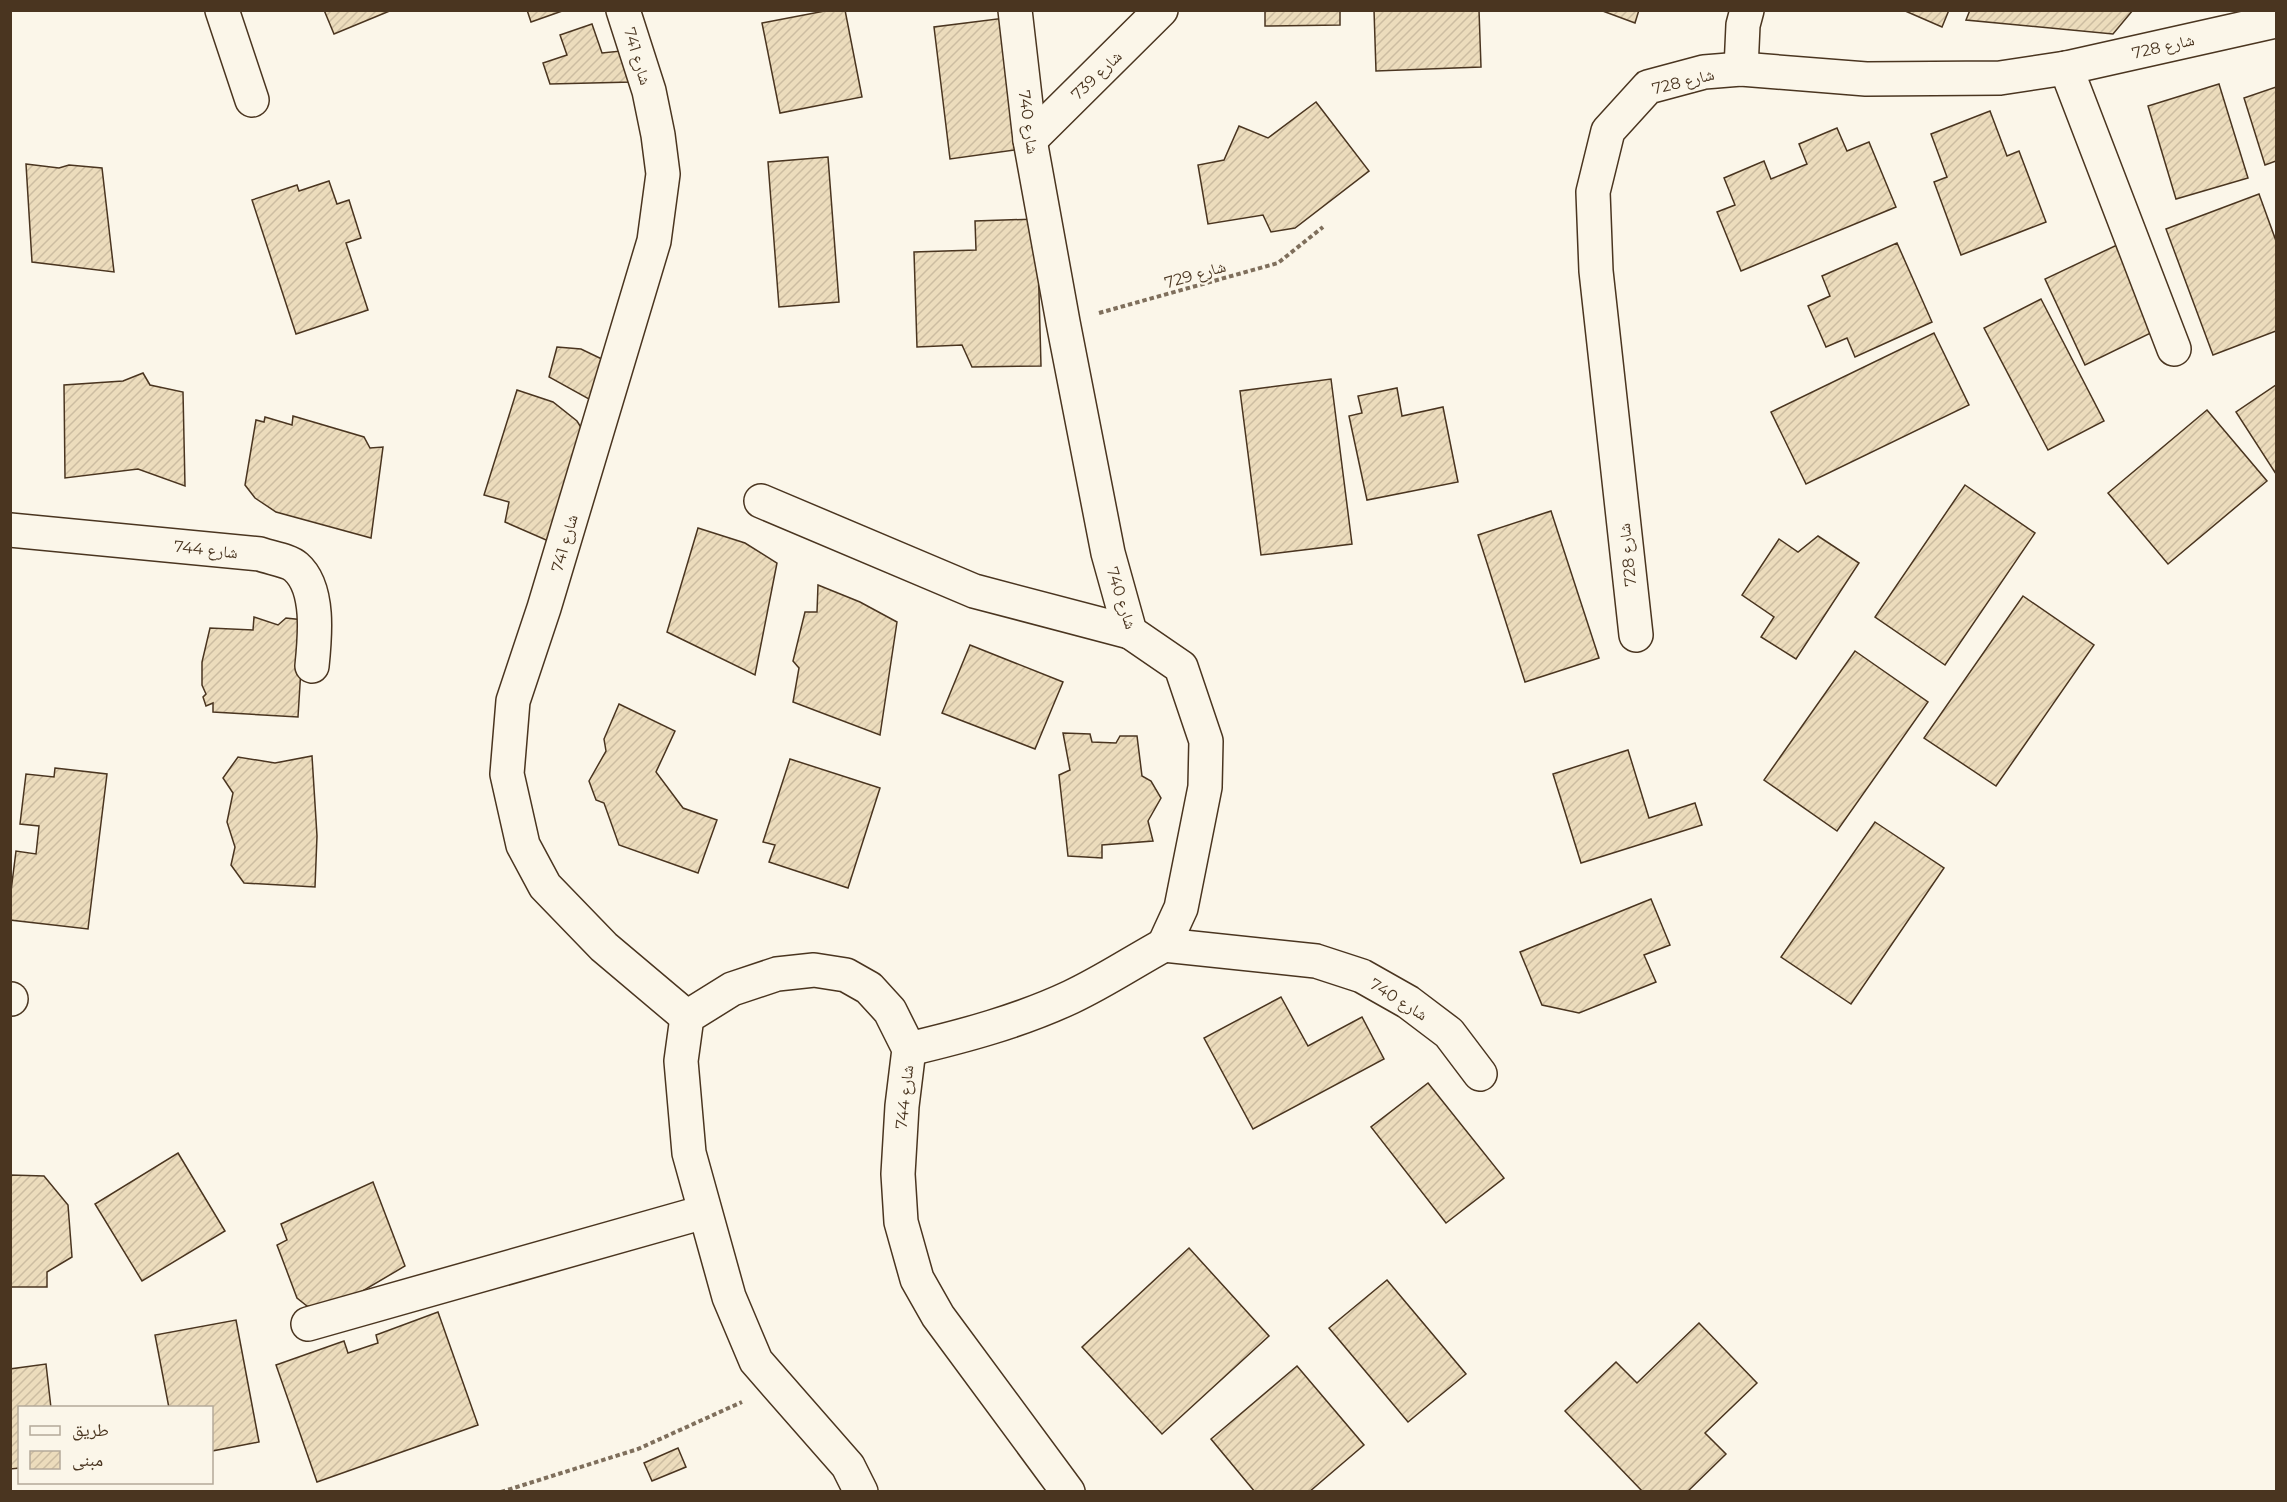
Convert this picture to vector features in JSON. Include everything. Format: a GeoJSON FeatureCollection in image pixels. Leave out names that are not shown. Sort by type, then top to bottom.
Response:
{"type":"FeatureCollection","features":[{"type":"Feature","properties":{"kind":"street"},"geometry":{"type":"LineString","coordinates":[[222,10],[252,100]]}},
{"type":"Feature","properties":{"kind":"street","name":"شارع 741"},"geometry":{"type":"LineString","coordinates":[[623,10],[649,91],[658,135],[663,174],[654,241],[544,608],[513,701],[507,774],[523,845],[545,886],[604,947],[687,1017]]}},
{"type":"Feature","properties":{"kind":"street","name":"شارع 740"},"geometry":{"type":"LineString","coordinates":[[1015,10],[1030,140],[1108,553],[1130,632],[1181,667],[1206,741],[1205,787],[1181,908],[1164,945],[1316,961],[1362,976],[1408,1002],[1449,1033],[1480,1074]]}},
{"type":"Feature","properties":{"kind":"street","name":"شارع 739"},"geometry":{"type":"LineString","coordinates":[[1030,140],[1161,10]]}},
{"type":"Feature","properties":{"kind":"street"},"geometry":{"type":"LineString","coordinates":[[1741,69],[1743,26],[1748,10]]}},
{"type":"Feature","properties":{"kind":"street","name":"شارع 728"},"geometry":{"type":"LineString","coordinates":[[1636,635],[1596,271],[1593,192],[1608,131],[1648,87],[1704,72],[1741,69],[1878,79],[2000,78],[2066,68],[2277,21]]}},
{"type":"Feature","properties":{"kind":"street"},"geometry":{"type":"LineString","coordinates":[[2066,68],[2174,349]]}},
{"type":"Feature","properties":{"kind":"street"},"geometry":{"type":"LineString","coordinates":[[761,501],[974,591],[1130,632]]}},
{"type":"Feature","properties":{"kind":"street","name":"شارع 744"},"geometry":{"type":"LineString","coordinates":[[10,530],[260,554],[295,566],[309,584],[315,636],[312,666]]}},
{"type":"Feature","properties":{"kind":"street"},"geometry":{"type":"LineString","coordinates":[[909,1049],[965,1036],[1040,1010],[1071,997],[1164,945]]}},
{"type":"Feature","properties":{"kind":"street","name":"شارع 744"},"geometry":{"type":"LineString","coordinates":[[687,1017],[732,988],[777,974],[813,970],[846,975],[869,988],[890,1011],[909,1049],[902,1106],[898,1174],[901,1222],[916,1280],[938,1316],[1068,1491]]}},
{"type":"Feature","properties":{"kind":"street"},"geometry":{"type":"LineString","coordinates":[[687,1017],[681,1061],[689,1153],[729,1297],[756,1361],[848,1466],[861,1491]]}},
{"type":"Feature","properties":{"kind":"street"},"geometry":{"type":"LineString","coordinates":[[308,1324],[704,1212]]}},
{"type":"Feature","properties":{"kind":"path","name":"شارع 729"},"geometry":{"type":"LineString","coordinates":[[1063,322],[1278,263],[1323,227]]}},
{"type":"Feature","properties":{"kind":"path"},"geometry":{"type":"LineString","coordinates":[[501,1491],[638,1449],[778,1386]]}},
{"type":"Feature","properties":{"kind":"building"},"geometry":{"type":"Polygon","coordinates":[[[324,10],[392,10],[334,34],[324,10]]]}},
{"type":"Feature","properties":{"kind":"building"},"geometry":{"type":"Polygon","coordinates":[[[527,10],[565,10],[531,22],[527,10]]]}},
{"type":"Feature","properties":{"kind":"building"},"geometry":{"type":"Polygon","coordinates":[[[830,10],[845,10],[862,97],[780,113],[762,23],[830,10]]]}},
{"type":"Feature","properties":{"kind":"building"},"geometry":{"type":"Polygon","coordinates":[[[1265,10],[1340,10],[1340,25],[1265,26],[1265,10]]]}},
{"type":"Feature","properties":{"kind":"building"},"geometry":{"type":"Polygon","coordinates":[[[1374,10],[1479,10],[1481,67],[1376,71],[1374,10]]]}},
{"type":"Feature","properties":{"kind":"building"},"geometry":{"type":"Polygon","coordinates":[[[1600,10],[1639,10],[1635,23],[1600,10]]]}},
{"type":"Feature","properties":{"kind":"building"},"geometry":{"type":"Polygon","coordinates":[[[1903,10],[1949,10],[1942,27],[1903,10]]]}},
{"type":"Feature","properties":{"kind":"building"},"geometry":{"type":"Polygon","coordinates":[[[1970,10],[2133,10],[2113,34],[1966,20],[1970,10]]]}},
{"type":"Feature","properties":{"kind":"building"},"geometry":{"type":"Polygon","coordinates":[[[1005,18],[1021,149],[950,159],[934,27],[1005,18]]]}},
{"type":"Feature","properties":{"kind":"building"},"geometry":{"type":"Polygon","coordinates":[[[592,24],[602,53],[621,51],[632,82],[550,84],[543,63],[567,55],[560,35],[592,24]]]}},
{"type":"Feature","properties":{"kind":"building"},"geometry":{"type":"Polygon","coordinates":[[[2219,84],[2248,178],[2176,199],[2148,106],[2219,84]]]}},
{"type":"Feature","properties":{"kind":"building"},"geometry":{"type":"Polygon","coordinates":[[[2276,87],[2276,161],[2265,165],[2244,98],[2276,87]]]}},
{"type":"Feature","properties":{"kind":"building"},"geometry":{"type":"Polygon","coordinates":[[[1316,102],[1369,171],[1295,228],[1271,232],[1263,215],[1208,224],[1198,165],[1224,160],[1239,126],[1268,138],[1316,102]]]}},
{"type":"Feature","properties":{"kind":"building"},"geometry":{"type":"Polygon","coordinates":[[[1990,111],[2007,156],[2019,151],[2046,222],[1961,255],[1934,182],[1947,177],[1931,134],[1990,111]]]}},
{"type":"Feature","properties":{"kind":"building"},"geometry":{"type":"Polygon","coordinates":[[[1837,128],[1847,151],[1869,142],[1896,207],[1741,271],[1717,212],[1735,205],[1724,178],[1764,161],[1771,179],[1807,164],[1799,144],[1837,128]]]}},
{"type":"Feature","properties":{"kind":"building"},"geometry":{"type":"Polygon","coordinates":[[[828,157],[839,302],[779,307],[768,162],[828,157]]]}},
{"type":"Feature","properties":{"kind":"building"},"geometry":{"type":"Polygon","coordinates":[[[26,164],[59,168],[69,165],[102,168],[114,272],[32,262],[26,164]]]}},
{"type":"Feature","properties":{"kind":"building"},"geometry":{"type":"Polygon","coordinates":[[[329,181],[337,204],[349,200],[361,238],[346,243],[368,310],[296,334],[252,200],[297,185],[299,191],[329,181]]]}},
{"type":"Feature","properties":{"kind":"building"},"geometry":{"type":"Polygon","coordinates":[[[2259,194],[2276,241],[2276,331],[2213,355],[2166,229],[2259,194]]]}},
{"type":"Feature","properties":{"kind":"building"},"geometry":{"type":"Polygon","coordinates":[[[1037,219],[1041,366],[972,367],[962,345],[917,347],[914,252],[976,250],[975,221],[1037,219]]]}},
{"type":"Feature","properties":{"kind":"building"},"geometry":{"type":"Polygon","coordinates":[[[1897,243],[1932,322],[1855,357],[1847,338],[1826,347],[1808,306],[1830,296],[1822,276],[1897,243]]]}},
{"type":"Feature","properties":{"kind":"building"},"geometry":{"type":"Polygon","coordinates":[[[2117,245],[2157,330],[2085,365],[2045,279],[2117,245]]]}},
{"type":"Feature","properties":{"kind":"building"},"geometry":{"type":"Polygon","coordinates":[[[2041,299],[2104,421],[2048,450],[1984,328],[2041,299]]]}},
{"type":"Feature","properties":{"kind":"building"},"geometry":{"type":"Polygon","coordinates":[[[1934,333],[1969,405],[1806,484],[1771,412],[1934,333]]]}},
{"type":"Feature","properties":{"kind":"building"},"geometry":{"type":"Polygon","coordinates":[[[557,347],[581,349],[608,362],[596,403],[549,377],[557,347]]]}},
{"type":"Feature","properties":{"kind":"building"},"geometry":{"type":"Polygon","coordinates":[[[143,373],[150,385],[183,392],[185,486],[138,469],[65,478],[64,385],[123,381],[143,373]]]}},
{"type":"Feature","properties":{"kind":"building"},"geometry":{"type":"Polygon","coordinates":[[[1331,379],[1352,544],[1261,555],[1240,391],[1331,379]]]}},
{"type":"Feature","properties":{"kind":"building"},"geometry":{"type":"Polygon","coordinates":[[[2276,385],[2276,474],[2236,412],[2276,385]]]}},
{"type":"Feature","properties":{"kind":"building"},"geometry":{"type":"Polygon","coordinates":[[[1397,388],[1402,416],[1443,407],[1458,482],[1367,500],[1349,416],[1362,413],[1358,396],[1397,388]]]}},
{"type":"Feature","properties":{"kind":"building"},"geometry":{"type":"Polygon","coordinates":[[[517,390],[553,402],[577,421],[587,437],[553,543],[505,522],[509,502],[484,495],[517,390]]]}},
{"type":"Feature","properties":{"kind":"building"},"geometry":{"type":"Polygon","coordinates":[[[2207,410],[2267,481],[2168,564],[2108,493],[2207,410]]]}},
{"type":"Feature","properties":{"kind":"building"},"geometry":{"type":"Polygon","coordinates":[[[293,416],[364,437],[370,448],[383,447],[371,538],[276,512],[255,498],[245,485],[256,420],[264,422],[265,417],[292,425],[293,416]]]}},
{"type":"Feature","properties":{"kind":"building"},"geometry":{"type":"Polygon","coordinates":[[[1965,485],[2035,533],[1945,665],[1875,617],[1965,485]]]}},
{"type":"Feature","properties":{"kind":"building"},"geometry":{"type":"Polygon","coordinates":[[[1551,511],[1599,658],[1525,682],[1478,535],[1551,511]]]}},
{"type":"Feature","properties":{"kind":"building"},"geometry":{"type":"Polygon","coordinates":[[[698,528],[745,543],[777,563],[755,675],[667,632],[698,528]]]}},
{"type":"Feature","properties":{"kind":"building"},"geometry":{"type":"Polygon","coordinates":[[[1818,536],[1859,563],[1796,659],[1761,637],[1774,617],[1742,595],[1779,539],[1798,552],[1818,536]]]}},
{"type":"Feature","properties":{"kind":"building"},"geometry":{"type":"Polygon","coordinates":[[[818,585],[860,602],[897,622],[880,735],[793,702],[799,668],[793,661],[805,612],[817,612],[818,585]]]}},
{"type":"Feature","properties":{"kind":"building"},"geometry":{"type":"Polygon","coordinates":[[[2023,596],[2094,645],[1996,786],[1924,738],[2023,596]]]}},
{"type":"Feature","properties":{"kind":"building"},"geometry":{"type":"Polygon","coordinates":[[[254,617],[278,625],[286,618],[304,620],[298,717],[213,712],[213,703],[206,706],[203,697],[206,694],[202,685],[202,662],[210,628],[253,630],[254,617]]]}},
{"type":"Feature","properties":{"kind":"building"},"geometry":{"type":"Polygon","coordinates":[[[970,645],[1063,682],[1035,749],[942,713],[970,645]]]}},
{"type":"Feature","properties":{"kind":"building"},"geometry":{"type":"Polygon","coordinates":[[[1855,651],[1928,702],[1837,831],[1764,780],[1855,651]]]}},
{"type":"Feature","properties":{"kind":"building"},"geometry":{"type":"Polygon","coordinates":[[[619,704],[675,731],[656,772],[683,808],[717,820],[698,873],[619,845],[604,803],[596,800],[589,781],[606,751],[604,739],[619,704]]]}},
{"type":"Feature","properties":{"kind":"building"},"geometry":{"type":"Polygon","coordinates":[[[1063,733],[1090,734],[1092,742],[1116,743],[1120,736],[1137,736],[1142,776],[1151,781],[1161,798],[1148,821],[1153,841],[1102,845],[1102,858],[1068,856],[1059,775],[1070,770],[1063,733]]]}},
{"type":"Feature","properties":{"kind":"building"},"geometry":{"type":"Polygon","coordinates":[[[1628,750],[1649,818],[1695,803],[1702,825],[1581,863],[1553,774],[1628,750]]]}},
{"type":"Feature","properties":{"kind":"building"},"geometry":{"type":"Polygon","coordinates":[[[312,756],[317,836],[315,887],[244,883],[231,865],[235,847],[227,822],[233,793],[223,778],[238,757],[275,763],[312,756]]]}},
{"type":"Feature","properties":{"kind":"building"},"geometry":{"type":"Polygon","coordinates":[[[790,759],[880,788],[848,888],[769,862],[775,845],[763,842],[790,759]]]}},
{"type":"Feature","properties":{"kind":"building"},"geometry":{"type":"Polygon","coordinates":[[[55,768],[107,774],[88,929],[10,920],[10,899],[16,851],[36,854],[39,826],[20,824],[26,774],[54,777],[55,768]]]}},
{"type":"Feature","properties":{"kind":"building"},"geometry":{"type":"Polygon","coordinates":[[[1875,822],[1944,868],[1851,1004],[1781,957],[1875,822]]]}},
{"type":"Feature","properties":{"kind":"building"},"geometry":{"type":"Polygon","coordinates":[[[1651,899],[1670,945],[1644,955],[1656,982],[1579,1013],[1542,1005],[1520,952],[1651,899]]]}},
{"type":"Feature","properties":{"kind":"building"},"geometry":{"type":"Polygon","coordinates":[[[1281,997],[1308,1046],[1362,1017],[1384,1059],[1253,1129],[1204,1038],[1281,997]]]}},
{"type":"Feature","properties":{"kind":"building"},"geometry":{"type":"Polygon","coordinates":[[[1428,1083],[1504,1178],[1446,1223],[1371,1127],[1428,1083]]]}},
{"type":"Feature","properties":{"kind":"building"},"geometry":{"type":"Polygon","coordinates":[[[178,1153],[225,1231],[142,1281],[95,1204],[178,1153]]]}},
{"type":"Feature","properties":{"kind":"building"},"geometry":{"type":"Polygon","coordinates":[[[10,1175],[44,1176],[68,1205],[72,1257],[47,1272],[47,1287],[10,1287],[10,1175]]]}},
{"type":"Feature","properties":{"kind":"building"},"geometry":{"type":"Polygon","coordinates":[[[373,1182],[405,1266],[332,1309],[307,1306],[297,1298],[277,1245],[287,1240],[281,1224],[373,1182]]]}},
{"type":"Feature","properties":{"kind":"building"},"geometry":{"type":"Polygon","coordinates":[[[1189,1248],[1269,1336],[1162,1434],[1082,1347],[1189,1248]]]}},
{"type":"Feature","properties":{"kind":"building"},"geometry":{"type":"Polygon","coordinates":[[[1387,1280],[1466,1374],[1408,1422],[1329,1328],[1387,1280]]]}},
{"type":"Feature","properties":{"kind":"building"},"geometry":{"type":"Polygon","coordinates":[[[438,1312],[478,1425],[317,1482],[276,1365],[344,1341],[348,1353],[378,1343],[376,1335],[438,1312]]]}},
{"type":"Feature","properties":{"kind":"building"},"geometry":{"type":"Polygon","coordinates":[[[236,1320],[259,1442],[213,1451],[213,1406],[169,1406],[155,1335],[236,1320]]]}},
{"type":"Feature","properties":{"kind":"building"},"geometry":{"type":"Polygon","coordinates":[[[1699,1323],[1757,1383],[1705,1433],[1726,1454],[1687,1492],[1643,1492],[1565,1411],[1616,1362],[1637,1383],[1699,1323]]]}},
{"type":"Feature","properties":{"kind":"building"},"geometry":{"type":"Polygon","coordinates":[[[46,1364],[51,1406],[18,1406],[18,1468],[10,1469],[10,1369],[46,1364]]]}},
{"type":"Feature","properties":{"kind":"building"},"geometry":{"type":"Polygon","coordinates":[[[1297,1366],[1364,1445],[1309,1492],[1255,1492],[1211,1439],[1297,1366]]]}},
{"type":"Feature","properties":{"kind":"building"},"geometry":{"type":"Polygon","coordinates":[[[678,1448],[686,1467],[652,1481],[644,1463],[678,1448]]]}}]}
